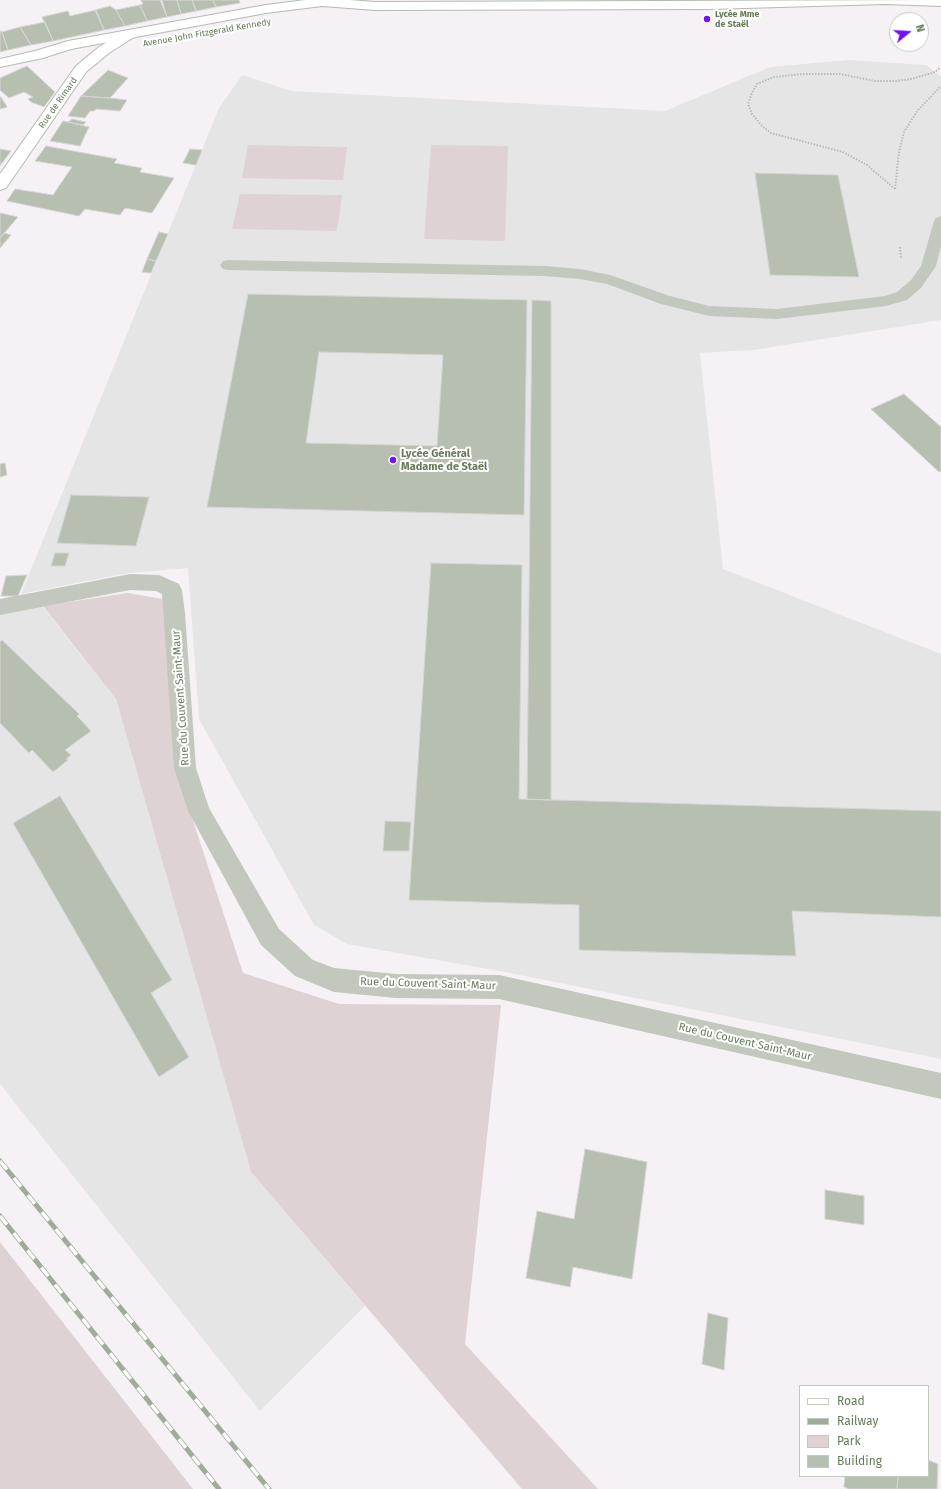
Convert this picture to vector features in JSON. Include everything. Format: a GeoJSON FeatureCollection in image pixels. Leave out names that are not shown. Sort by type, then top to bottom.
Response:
{"type":"FeatureCollection","features":[{"type":"Feature","properties":{"kind":"main road"},"geometry":{"type":"LineString","coordinates":[[375,6],[407,3],[710,5],[885,0],[941,2]]}},
{"type":"Feature","properties":{"kind":"main road","name":"Avenue John Fitzgerald Kennedy"},"geometry":{"type":"LineString","coordinates":[[0,63],[38,55],[68,45],[266,9],[326,1],[375,6]]}},
{"type":"Feature","properties":{"kind":"main road","name":"Avenue John Fitzgerald Kennedy"},"geometry":{"type":"LineString","coordinates":[[275,22],[375,6]]}},
{"type":"Feature","properties":{"kind":"main road","name":"Rue de Rimard"},"geometry":{"type":"LineString","coordinates":[[0,185],[81,69],[104,50],[129,34]]}},
{"type":"Feature","properties":{"kind":"main road","name":"Avenue John Fitzgerald Kennedy"},"geometry":{"type":"LineString","coordinates":[[38,55],[61,56],[155,43]]}},
{"type":"Feature","properties":{"kind":"street","name":"Rue du Couvent Saint-Maur"},"geometry":{"type":"LineString","coordinates":[[0,607],[130,582],[159,583],[172,590],[175,613],[185,768],[199,811],[270,937],[304,968],[334,980],[396,986],[499,987],[941,1086]]}},
{"type":"Feature","properties":{"kind":"lane"},"geometry":{"type":"LineString","coordinates":[[228,265],[537,271],[580,274],[610,280],[666,300],[709,311],[778,314],[886,301],[902,296],[916,284],[928,266],[941,221]]}},
{"type":"Feature","properties":{"kind":"path"},"geometry":{"type":"LineString","coordinates":[[941,67],[935,72],[911,79],[896,81],[875,81],[840,74],[803,74],[774,78],[757,84],[752,92],[748,104],[752,114],[762,126],[771,133],[843,152],[867,165],[895,189],[899,152],[904,132],[918,110],[941,86]]}},
{"type":"Feature","properties":{"kind":"shaded area","name":"Lycée Général Madame de Staël"},"geometry":{"type":"Polygon","coordinates":[[[848,60],[926,65],[941,77],[941,320],[754,350],[700,353],[723,569],[941,654],[941,1059],[505,972],[347,944],[314,925],[199,719],[188,568],[128,573],[21,594],[219,108],[242,75],[292,91],[665,111],[770,67],[848,60]]]}},
{"type":"Feature","properties":{"kind":"shaded area"},"geometry":{"type":"Polygon","coordinates":[[[42,606],[116,699],[251,1172],[365,1306],[260,1411],[0,1084],[0,613],[42,606]]]}},
{"type":"Feature","properties":{"kind":"green space"},"geometry":{"type":"Polygon","coordinates":[[[248,145],[347,147],[343,180],[242,178],[248,145]]]}},
{"type":"Feature","properties":{"kind":"green space"},"geometry":{"type":"Polygon","coordinates":[[[431,145],[508,146],[505,241],[424,239],[431,145]]]}},
{"type":"Feature","properties":{"kind":"green space"},"geometry":{"type":"Polygon","coordinates":[[[240,194],[342,195],[337,231],[232,229],[240,194]]]}},
{"type":"Feature","properties":{"kind":"green space"},"geometry":{"type":"Polygon","coordinates":[[[127,593],[164,599],[178,775],[243,973],[339,1004],[501,1005],[465,1344],[598,1489],[522,1489],[251,1172],[116,699],[43,606],[127,593]]]}},
{"type":"Feature","properties":{"kind":"green space"},"geometry":{"type":"Polygon","coordinates":[[[0,1242],[193,1489],[0,1489],[0,1242]]]}},
{"type":"Feature","properties":{"kind":"building"},"geometry":{"type":"Polygon","coordinates":[[[141,0],[162,0],[167,17],[147,21],[140,5],[143,4],[141,0]]]}},
{"type":"Feature","properties":{"kind":"building"},"geometry":{"type":"Polygon","coordinates":[[[160,0],[177,0],[181,14],[167,17],[160,0]]]}},
{"type":"Feature","properties":{"kind":"building"},"geometry":{"type":"Polygon","coordinates":[[[177,0],[192,0],[196,11],[181,14],[177,0]]]}},
{"type":"Feature","properties":{"kind":"building"},"geometry":{"type":"Polygon","coordinates":[[[192,0],[213,0],[216,7],[196,11],[192,0]]]}},
{"type":"Feature","properties":{"kind":"building"},"geometry":{"type":"Polygon","coordinates":[[[213,0],[239,0],[240,3],[216,7],[213,0]]]}},
{"type":"Feature","properties":{"kind":"building"},"geometry":{"type":"Polygon","coordinates":[[[140,5],[147,21],[125,26],[116,10],[140,5]]]}},
{"type":"Feature","properties":{"kind":"building"},"geometry":{"type":"Polygon","coordinates":[[[110,6],[116,10],[125,26],[104,30],[95,10],[110,6]]]}},
{"type":"Feature","properties":{"kind":"building"},"geometry":{"type":"Polygon","coordinates":[[[96,10],[104,30],[53,41],[42,17],[68,11],[70,16],[96,10]]]}},
{"type":"Feature","properties":{"kind":"building"},"geometry":{"type":"Polygon","coordinates":[[[45,22],[53,41],[31,45],[20,27],[45,22]]]}},
{"type":"Feature","properties":{"kind":"building"},"geometry":{"type":"Polygon","coordinates":[[[20,27],[31,45],[8,50],[2,32],[20,27]]]}},
{"type":"Feature","properties":{"kind":"building"},"geometry":{"type":"Polygon","coordinates":[[[0,31],[2,32],[8,50],[0,52],[0,31]]]}},
{"type":"Feature","properties":{"kind":"building"},"geometry":{"type":"Polygon","coordinates":[[[27,66],[55,92],[44,107],[31,102],[28,99],[33,97],[24,92],[9,98],[0,90],[0,78],[27,66]]]}},
{"type":"Feature","properties":{"kind":"building"},"geometry":{"type":"Polygon","coordinates":[[[108,70],[128,78],[110,98],[81,96],[108,70]]]}},
{"type":"Feature","properties":{"kind":"building"},"geometry":{"type":"Polygon","coordinates":[[[81,96],[127,100],[120,111],[96,109],[94,111],[90,111],[85,118],[68,116],[81,96]]]}},
{"type":"Feature","properties":{"kind":"building"},"geometry":{"type":"Polygon","coordinates":[[[1,97],[7,107],[0,109],[1,97]]]}},
{"type":"Feature","properties":{"kind":"building"},"geometry":{"type":"Polygon","coordinates":[[[72,119],[86,122],[83,125],[68,122],[72,119]]]}},
{"type":"Feature","properties":{"kind":"building"},"geometry":{"type":"Polygon","coordinates":[[[63,121],[89,127],[80,146],[50,141],[63,121]]]}},
{"type":"Feature","properties":{"kind":"building"},"geometry":{"type":"Polygon","coordinates":[[[46,146],[117,159],[114,163],[142,168],[140,172],[174,178],[152,213],[125,208],[120,215],[85,209],[79,216],[7,201],[15,189],[53,195],[72,167],[35,161],[46,146]]]}},
{"type":"Feature","properties":{"kind":"building"},"geometry":{"type":"Polygon","coordinates":[[[0,149],[11,151],[0,166],[0,149]]]}},
{"type":"Feature","properties":{"kind":"building"},"geometry":{"type":"Polygon","coordinates":[[[190,149],[202,150],[196,165],[183,163],[190,149]]]}},
{"type":"Feature","properties":{"kind":"building"},"geometry":{"type":"Polygon","coordinates":[[[755,173],[838,175],[859,277],[770,275],[755,173]]]}},
{"type":"Feature","properties":{"kind":"building"},"geometry":{"type":"Polygon","coordinates":[[[0,213],[18,217],[0,238],[0,213]]]}},
{"type":"Feature","properties":{"kind":"building"},"geometry":{"type":"Polygon","coordinates":[[[159,232],[168,234],[156,261],[147,259],[159,232]]]}},
{"type":"Feature","properties":{"kind":"building"},"geometry":{"type":"Polygon","coordinates":[[[4,233],[11,235],[0,248],[0,238],[4,233]]]}},
{"type":"Feature","properties":{"kind":"building"},"geometry":{"type":"Polygon","coordinates":[[[147,259],[156,261],[151,273],[142,272],[147,259]]]}},
{"type":"Feature","properties":{"kind":"building"},"geometry":{"type":"Polygon","coordinates":[[[248,294],[527,300],[524,515],[207,507],[248,294]],[[319,352],[306,443],[437,446],[443,355],[319,352]]]}},
{"type":"Feature","properties":{"kind":"building"},"geometry":{"type":"Polygon","coordinates":[[[532,300],[551,301],[551,800],[527,799],[532,300]]]}},
{"type":"Feature","properties":{"kind":"building"},"geometry":{"type":"Polygon","coordinates":[[[904,394],[941,427],[941,471],[939,472],[871,409],[904,394]]]}},
{"type":"Feature","properties":{"kind":"building"},"geometry":{"type":"Polygon","coordinates":[[[5,463],[7,475],[0,477],[0,464],[5,463]]]}},
{"type":"Feature","properties":{"kind":"building"},"geometry":{"type":"Polygon","coordinates":[[[71,495],[149,497],[136,546],[57,543],[71,495]]]}},
{"type":"Feature","properties":{"kind":"building"},"geometry":{"type":"Polygon","coordinates":[[[55,553],[69,553],[65,566],[51,566],[55,553]]]}},
{"type":"Feature","properties":{"kind":"building"},"geometry":{"type":"Polygon","coordinates":[[[431,563],[522,565],[519,799],[941,811],[941,917],[792,911],[796,956],[579,950],[579,905],[409,900],[431,563]]]}},
{"type":"Feature","properties":{"kind":"building"},"geometry":{"type":"Polygon","coordinates":[[[27,575],[18,596],[1,596],[6,576],[27,575]]]}},
{"type":"Feature","properties":{"kind":"building"},"geometry":{"type":"Polygon","coordinates":[[[2,640],[79,714],[77,716],[91,731],[65,750],[71,755],[66,759],[68,760],[53,772],[32,750],[29,753],[0,723],[0,642],[2,640]]]}},
{"type":"Feature","properties":{"kind":"building"},"geometry":{"type":"Polygon","coordinates":[[[60,796],[172,980],[151,993],[189,1057],[159,1077],[13,823],[60,796]]]}},
{"type":"Feature","properties":{"kind":"building"},"geometry":{"type":"Polygon","coordinates":[[[385,821],[411,822],[409,851],[383,851],[385,821]]]}},
{"type":"Feature","properties":{"kind":"building"},"geometry":{"type":"Polygon","coordinates":[[[585,1149],[647,1162],[632,1279],[573,1267],[570,1287],[526,1278],[537,1211],[574,1219],[585,1149]]]}},
{"type":"Feature","properties":{"kind":"building"},"geometry":{"type":"Polygon","coordinates":[[[825,1190],[864,1196],[864,1225],[825,1219],[825,1190]]]}},
{"type":"Feature","properties":{"kind":"building"},"geometry":{"type":"Polygon","coordinates":[[[708,1313],[728,1318],[724,1370],[702,1364],[708,1313]]]}},
{"type":"Feature","properties":{"kind":"building"},"geometry":{"type":"Polygon","coordinates":[[[929,1460],[938,1464],[937,1489],[897,1489],[898,1477],[929,1477],[929,1460]]]}},
{"type":"Feature","properties":{"kind":"building"},"geometry":{"type":"Polygon","coordinates":[[[845,1477],[898,1477],[897,1489],[849,1489],[844,1487],[845,1477]]]}},
{"type":"Feature","properties":{"kind":"railway"},"geometry":{"type":"LineString","coordinates":[[0,1161],[269,1489]]}},
{"type":"Feature","properties":{"kind":"railway"},"geometry":{"type":"LineString","coordinates":[[0,1216],[219,1489]]}},
{"type":"Feature","properties":{"kind":"place","name":"Lycée Mme de Staël"},"geometry":{"type":"Point","coordinates":[707,19]}},
{"type":"Feature","properties":{"kind":"place","name":"Lycée Général Madame de Staël"},"geometry":{"type":"Point","coordinates":[393,460]}}]}
